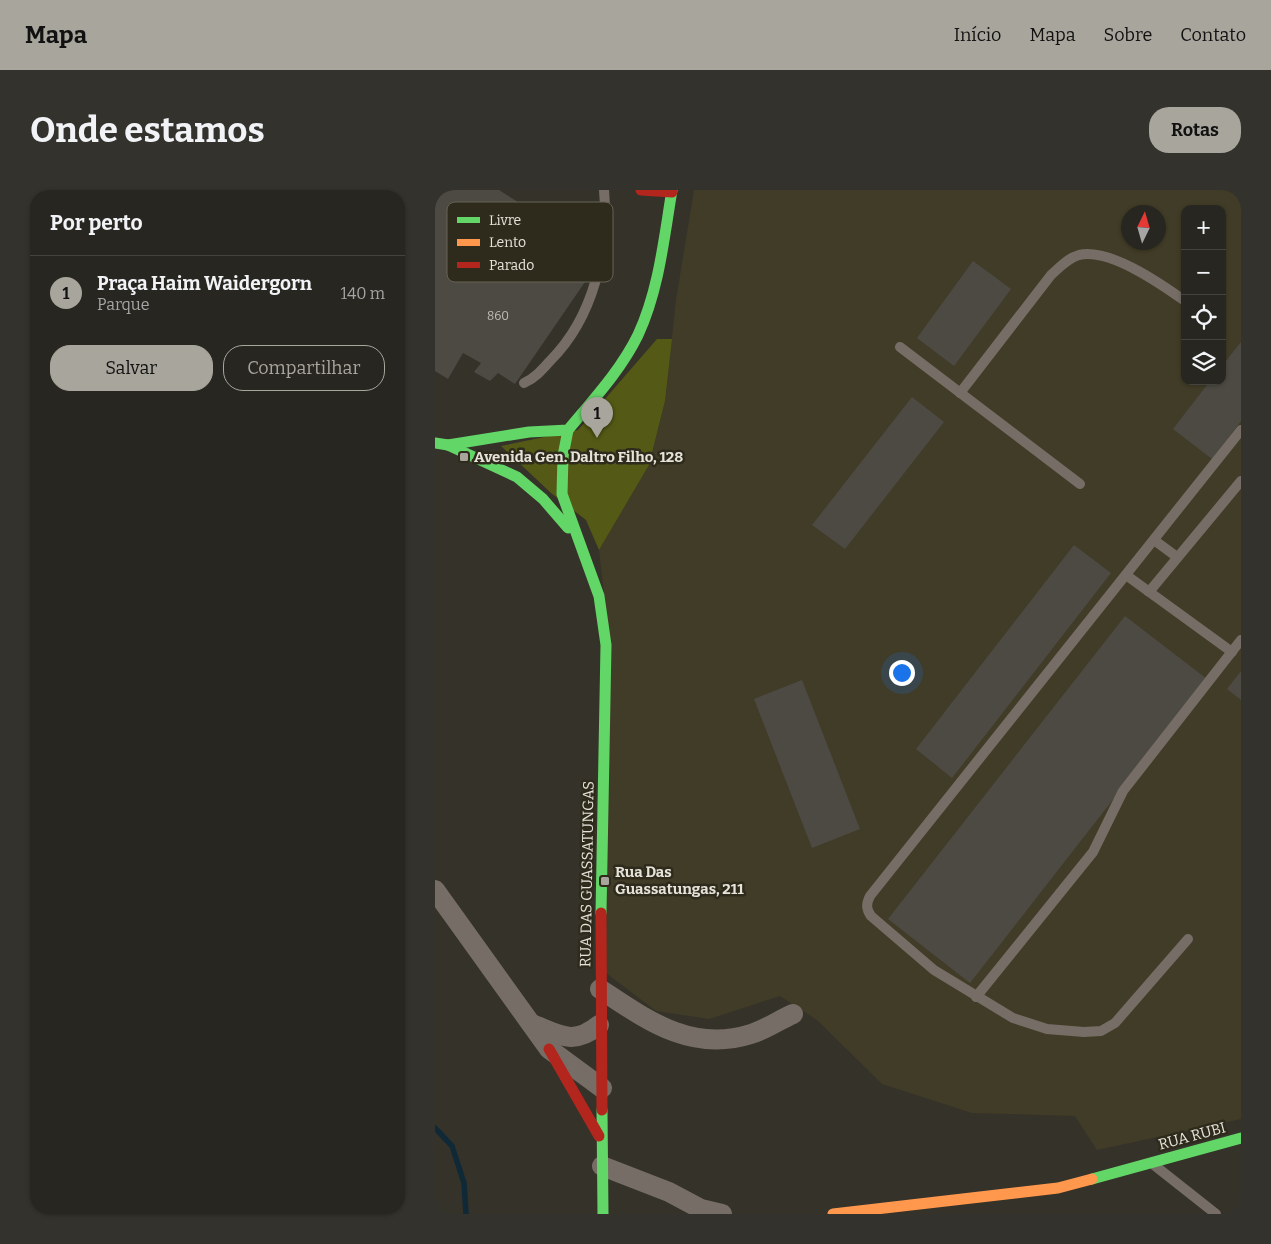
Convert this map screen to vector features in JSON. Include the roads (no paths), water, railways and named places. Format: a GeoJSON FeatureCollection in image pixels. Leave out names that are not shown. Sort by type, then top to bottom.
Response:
{"type":"FeatureCollection","features":[{"type":"Feature","properties":{"kind":"street"},"geometry":{"type":"LineString","coordinates":[[578,539],[562,494],[563,456],[568,430],[621,366],[644,321],[661,258],[672,191],[641,190]]}},
{"type":"Feature","properties":{"kind":"street"},"geometry":{"type":"LineString","coordinates":[[448,445],[529,432],[568,430]]}},
{"type":"Feature","properties":{"kind":"street"},"geometry":{"type":"LineString","coordinates":[[435,443],[448,445],[517,477],[543,499],[578,539]]}},
{"type":"Feature","properties":{"kind":"street","name":"RUA DAS GUASSATUNGAS"},"geometry":{"type":"LineString","coordinates":[[578,539],[590,565],[599,596],[606,645],[599,1026],[602,1088],[603,1214]]}},
{"type":"Feature","properties":{"kind":"street"},"geometry":{"type":"LineString","coordinates":[[435,890],[549,1049],[602,1142]]}},
{"type":"Feature","properties":{"kind":"street"},"geometry":{"type":"LineString","coordinates":[[600,989],[652,1023],[687,1037],[725,1040],[753,1034],[793,1014]]}},
{"type":"Feature","properties":{"kind":"street"},"geometry":{"type":"LineString","coordinates":[[532,1024],[564,1037],[585,1036],[599,1026]]}},
{"type":"Feature","properties":{"kind":"street"},"geometry":{"type":"LineString","coordinates":[[549,1049],[602,1088]]}},
{"type":"Feature","properties":{"kind":"street","name":"RUA RUBI"},"geometry":{"type":"LineString","coordinates":[[833,1214],[1058,1188],[1099,1179],[1151,1162],[1241,1138]]}},
{"type":"Feature","properties":{"kind":"street"},"geometry":{"type":"LineString","coordinates":[[602,1166],[669,1192],[701,1208],[722,1214]]}},
{"type":"Feature","properties":{"kind":"lane"},"geometry":{"type":"LineString","coordinates":[[960,393],[1051,275],[1066,261],[1080,255],[1096,255],[1119,262],[1151,278],[1181,298]]}},
{"type":"Feature","properties":{"kind":"lane"},"geometry":{"type":"LineString","coordinates":[[524,383],[533,378],[564,347],[589,305],[597,282]]}},
{"type":"Feature","properties":{"kind":"lane"},"geometry":{"type":"LineString","coordinates":[[900,347],[1080,484]]}},
{"type":"Feature","properties":{"kind":"lane"},"geometry":{"type":"LineString","coordinates":[[1187,939],[1115,1023],[1101,1030],[1084,1032],[1047,1028],[1013,1018],[933,970],[871,916],[867,910],[867,904],[876,889],[1241,430]]}},
{"type":"Feature","properties":{"kind":"lane"},"geometry":{"type":"LineString","coordinates":[[1149,592],[1241,480]]}},
{"type":"Feature","properties":{"kind":"lane"},"geometry":{"type":"LineString","coordinates":[[1154,540],[1177,557]]}},
{"type":"Feature","properties":{"kind":"lane"},"geometry":{"type":"LineString","coordinates":[[1126,575],[1232,652]]}},
{"type":"Feature","properties":{"kind":"lane"},"geometry":{"type":"LineString","coordinates":[[976,997],[1093,852],[1123,791],[1241,640]]}},
{"type":"Feature","properties":{"kind":"lane"},"geometry":{"type":"LineString","coordinates":[[1151,1162],[1216,1214]]}},
{"type":"Feature","properties":{"kind":"lane"},"geometry":{"type":"LineString","coordinates":[[943,1201],[944,1214]]}},
{"type":"Feature","properties":{"kind":"waterway"},"geometry":{"type":"LineString","coordinates":[[435,1128],[452,1146],[464,1183],[466,1214]]}},
{"type":"Feature","properties":{"kind":"place","name":"Praça Haim Waidergorn"},"geometry":{"type":"Point","coordinates":[597,438]}},
{"type":"Feature","properties":{"kind":"place","name":"Avenida Gen. Daltro Filho, 128"},"geometry":{"type":"Point","coordinates":[464,457]}},
{"type":"Feature","properties":{"kind":"place","name":"Rua Das Guassatungas, 211"},"geometry":{"type":"Point","coordinates":[605,881]}}]}
